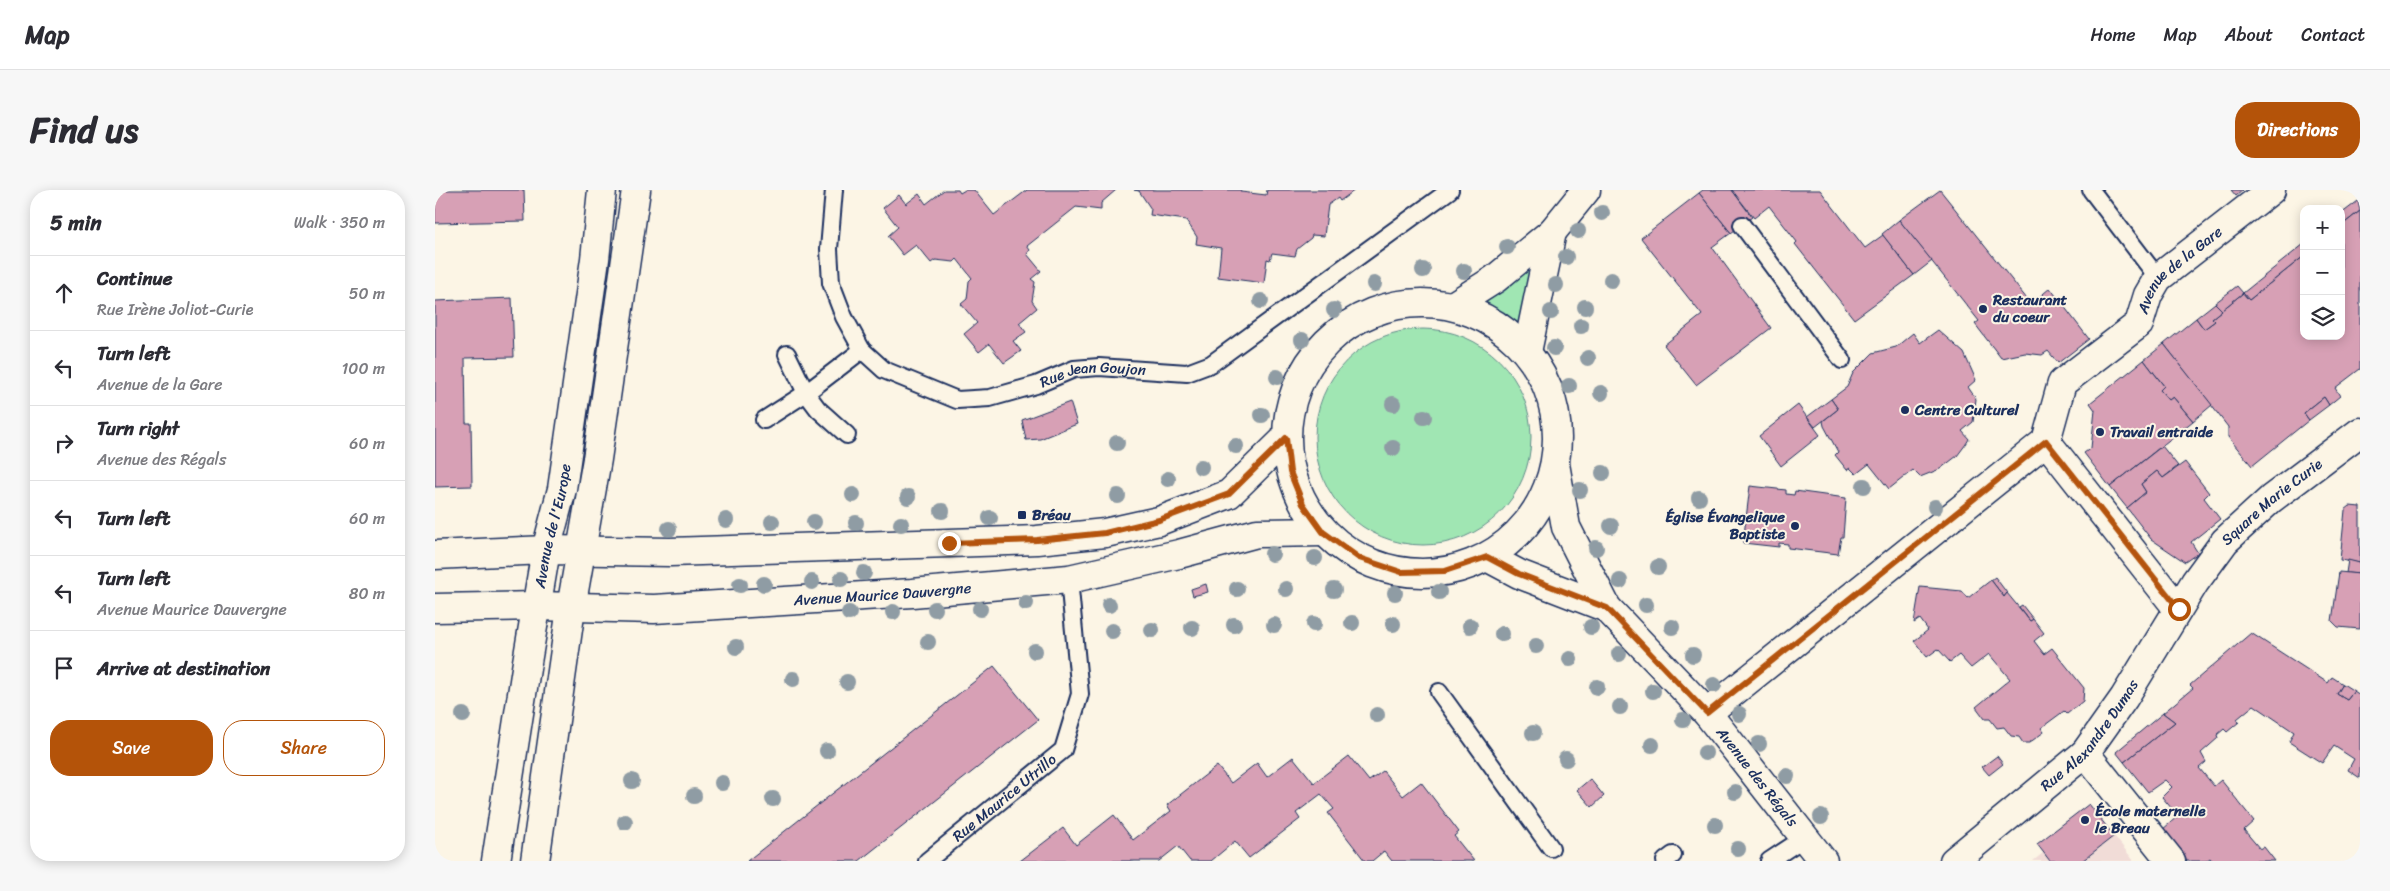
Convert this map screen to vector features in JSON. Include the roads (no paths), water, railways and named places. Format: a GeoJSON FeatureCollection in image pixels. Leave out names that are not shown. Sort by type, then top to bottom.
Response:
{"type":"FeatureCollection","features":[{"type":"Feature","properties":{"kind":"street","name":"Avenue de l'Europe"},"geometry":{"type":"LineString","coordinates":[[496,861],[547,550],[563,489],[595,259],[602,190]]}},
{"type":"Feature","properties":{"kind":"street","name":"Avenue de l'Europe"},"geometry":{"type":"LineString","coordinates":[[535,861],[571,608],[597,459],[636,190]]}},
{"type":"Feature","properties":{"kind":"street"},"geometry":{"type":"LineString","coordinates":[[1454,305],[1495,279],[1552,232],[1587,190]]}},
{"type":"Feature","properties":{"kind":"street","name":"Avenue de la Gare"},"geometry":{"type":"LineString","coordinates":[[2046,441],[2062,382],[2139,324],[2149,295],[2158,278],[2271,190]]}},
{"type":"Feature","properties":{"kind":"street"},"geometry":{"type":"LineString","coordinates":[[1527,352],[1552,232]]}},
{"type":"Feature","properties":{"kind":"street"},"geometry":{"type":"LineString","coordinates":[[1423,302],[1454,305],[1499,326],[1527,352],[1548,386],[1560,438],[1555,464],[1542,501],[1518,534],[1487,557],[1445,571],[1401,572],[1359,558],[1323,532],[1303,504],[1290,472],[1286,438],[1293,395],[1312,357],[1343,327],[1381,308],[1423,302]]}},
{"type":"Feature","properties":{"kind":"street","name":"Square Marie Curie"},"geometry":{"type":"LineString","coordinates":[[2195,582],[2225,541],[2271,499],[2360,432]]}},
{"type":"Feature","properties":{"kind":"street"},"geometry":{"type":"LineString","coordinates":[[435,555],[547,550],[670,552],[949,543],[1037,540],[1105,533],[1159,520],[1229,494],[1286,438]]}},
{"type":"Feature","properties":{"kind":"street"},"geometry":{"type":"LineString","coordinates":[[1707,713],[2046,441],[2179,609]]}},
{"type":"Feature","properties":{"kind":"street","name":"Avenue des Régals"},"geometry":{"type":"LineString","coordinates":[[1555,464],[1566,526],[1607,608],[1707,713],[1823,861]]}},
{"type":"Feature","properties":{"kind":"street","name":"Avenue Maurice Dauvergne"},"geometry":{"type":"LineString","coordinates":[[435,608],[537,606],[571,608],[674,607],[912,593],[1069,578],[1179,554],[1257,532],[1323,532]]}},
{"type":"Feature","properties":{"kind":"street","name":"Avenue des Régals"},"geometry":{"type":"LineString","coordinates":[[1487,557],[1519,574],[1607,608]]}},
{"type":"Feature","properties":{"kind":"street","name":"Rue Alexandre Dumas"},"geometry":{"type":"LineString","coordinates":[[1954,861],[2085,753],[2124,698],[2195,582]]}},
{"type":"Feature","properties":{"kind":"street"},"geometry":{"type":"LineString","coordinates":[[2085,753],[2171,861]]}},
{"type":"Feature","properties":{"kind":"lane","name":"Rue Jean Goujon"},"geometry":{"type":"LineString","coordinates":[[834,190],[829,249],[831,283],[843,317],[862,350],[884,370],[957,400],[990,398],[1036,385],[1074,369],[1099,367],[1187,373],[1211,364],[1450,190]]}},
{"type":"Feature","properties":{"kind":"lane"},"geometry":{"type":"LineString","coordinates":[[2091,190],[2158,278]]}},
{"type":"Feature","properties":{"kind":"lane"},"geometry":{"type":"LineString","coordinates":[[1742,225],[1841,360]]}},
{"type":"Feature","properties":{"kind":"lane"},"geometry":{"type":"LineString","coordinates":[[764,420],[806,393],[862,350]]}},
{"type":"Feature","properties":{"kind":"lane"},"geometry":{"type":"LineString","coordinates":[[787,354],[806,393],[818,410],[847,435]]}},
{"type":"Feature","properties":{"kind":"lane","name":"Rue Maurice Utrillo"},"geometry":{"type":"LineString","coordinates":[[927,861],[1063,750],[1080,694],[1069,578]]}},
{"type":"Feature","properties":{"kind":"lane"},"geometry":{"type":"LineString","coordinates":[[1439,692],[1551,848]]}},
{"type":"Feature","properties":{"kind":"lane"},"geometry":{"type":"LineString","coordinates":[[1769,861],[1804,838]]}},
{"type":"Feature","properties":{"kind":"place","name":"Restaurant du coeur"},"geometry":{"type":"Point","coordinates":[1983,309]}},
{"type":"Feature","properties":{"kind":"place","name":"Centre Culturel"},"geometry":{"type":"Point","coordinates":[1905,410]}},
{"type":"Feature","properties":{"kind":"place","name":"Travail entraide"},"geometry":{"type":"Point","coordinates":[2100,432]}},
{"type":"Feature","properties":{"kind":"place","name":"Bréau"},"geometry":{"type":"Point","coordinates":[1022,515]}},
{"type":"Feature","properties":{"kind":"place","name":"Église Évangelique Baptiste"},"geometry":{"type":"Point","coordinates":[1795,526]}},
{"type":"Feature","properties":{"kind":"place","name":"École maternelle le Breau"},"geometry":{"type":"Point","coordinates":[2085,820]}}]}
